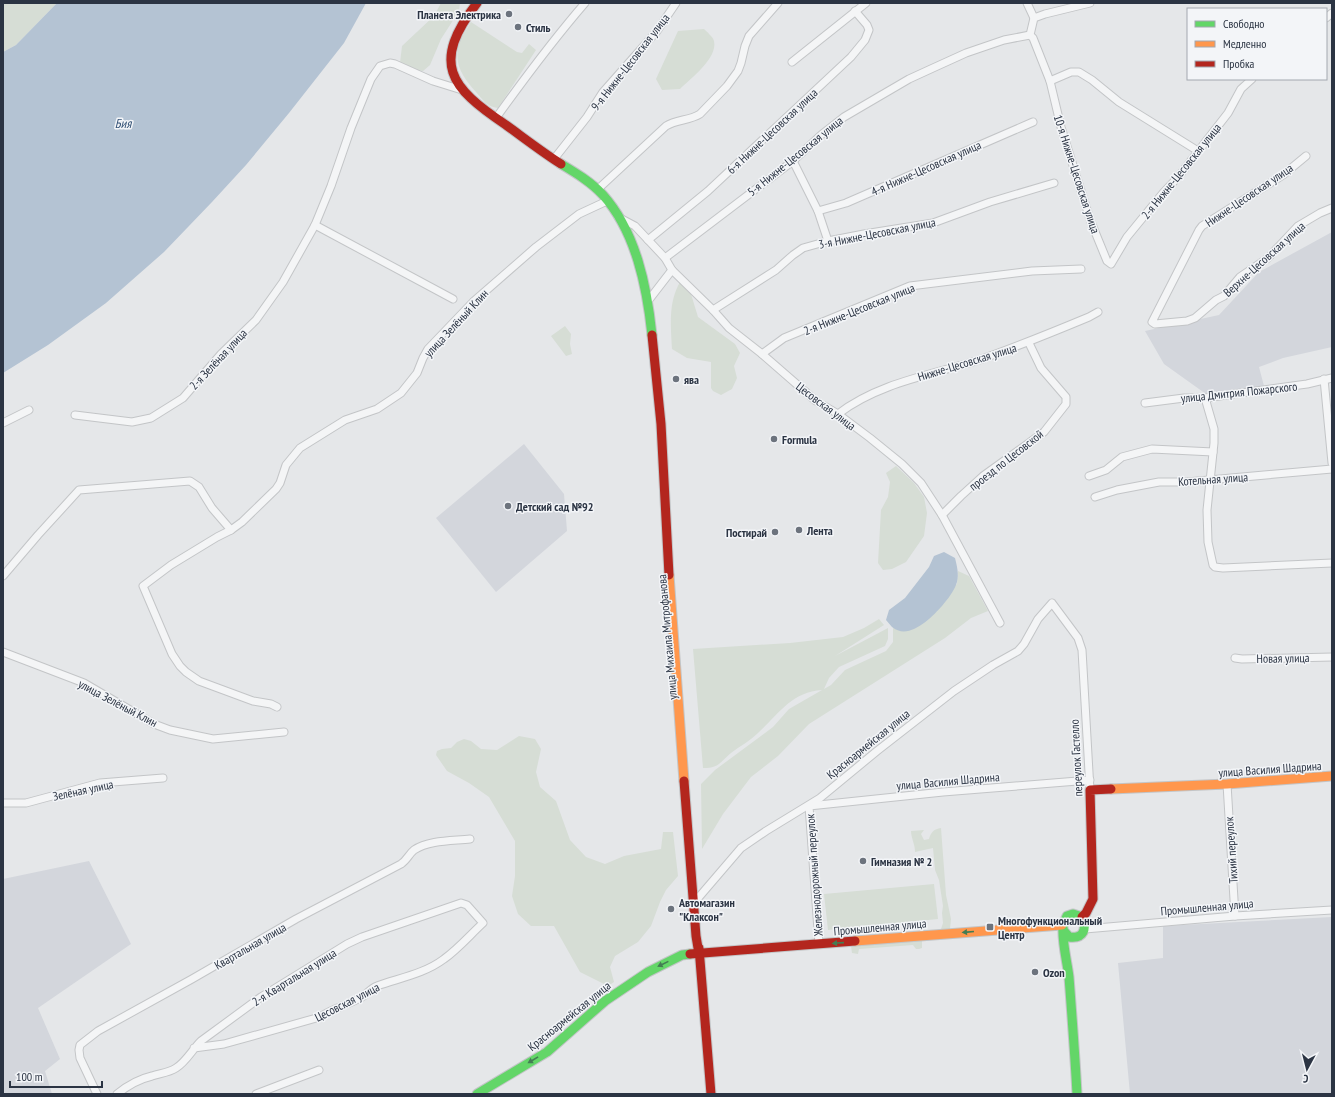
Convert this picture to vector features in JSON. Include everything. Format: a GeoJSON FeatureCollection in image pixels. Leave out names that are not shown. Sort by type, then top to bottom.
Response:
{"type":"FeatureCollection","features":[{"type":"Feature","properties":{"kind":"main road","name":"улица Михаила Митрофанова"},"geometry":{"type":"LineString","coordinates":[[477,3],[458,30],[451,52],[452,71],[462,90],[472,100],[496,118],[554,159],[577,173],[597,190],[607,201],[618,217],[634,252],[648,301],[661,416],[666,529],[684,733],[710,1094]]}},
{"type":"Feature","properties":{"kind":"main road","name":"улица Василия Шадрина"},"geometry":{"type":"LineString","coordinates":[[1090,790],[1227,784],[1332,776]]}},
{"type":"Feature","properties":{"kind":"main road","name":"переулок Гастелло"},"geometry":{"type":"LineString","coordinates":[[1084,924],[1093,899],[1090,790]]}},
{"type":"Feature","properties":{"kind":"main road","name":"улица Михаила Митрофанова"},"geometry":{"type":"LineString","coordinates":[[695,898],[696,936],[699,954]]}},
{"type":"Feature","properties":{"kind":"main road"},"geometry":{"type":"LineString","coordinates":[[1066,950],[1077,937],[1082,934],[1084,924],[1072,915],[1068,916],[1064,920],[1063,927],[1075,1049],[1077,1094]]}},
{"type":"Feature","properties":{"kind":"main road","name":"Промышленная улица"},"geometry":{"type":"LineString","coordinates":[[699,954],[1063,927]]}},
{"type":"Feature","properties":{"kind":"main road"},"geometry":{"type":"LineString","coordinates":[[1063,927],[1068,936],[1077,937]]}},
{"type":"Feature","properties":{"kind":"main road"},"geometry":{"type":"LineString","coordinates":[[680,956],[692,947],[696,936]]}},
{"type":"Feature","properties":{"kind":"main road","name":"Красноармейская улица"},"geometry":{"type":"LineString","coordinates":[[476,1094],[547,1052],[610,997],[648,972],[680,956],[699,954]]}},
{"type":"Feature","properties":{"kind":"street"},"geometry":{"type":"LineString","coordinates":[[496,118],[540,58],[585,3]]}},
{"type":"Feature","properties":{"kind":"street","name":"9-я Нижне-Цесовская улица"},"geometry":{"type":"LineString","coordinates":[[554,159],[587,117],[603,92],[657,31],[676,3]]}},
{"type":"Feature","properties":{"kind":"street"},"geometry":{"type":"LineString","coordinates":[[597,190],[666,126],[676,120],[695,117],[727,86],[740,67],[749,36],[778,3]]}},
{"type":"Feature","properties":{"kind":"street"},"geometry":{"type":"LineString","coordinates":[[792,62],[866,3]]}},
{"type":"Feature","properties":{"kind":"street"},"geometry":{"type":"LineString","coordinates":[[1027,3],[1034,18],[1030,35]]}},
{"type":"Feature","properties":{"kind":"street"},"geometry":{"type":"LineString","coordinates":[[1034,18],[1090,3]]}},
{"type":"Feature","properties":{"kind":"street","name":"6-я Нижне-Цесовская улица"},"geometry":{"type":"LineString","coordinates":[[648,240],[708,191],[851,57],[867,38],[869,30],[867,25],[855,11]]}},
{"type":"Feature","properties":{"kind":"street","name":"5-я Нижне-Цесовская улица"},"geometry":{"type":"LineString","coordinates":[[665,258],[793,161],[834,124],[868,103],[909,79],[966,53],[1002,41],[1030,35]]}},
{"type":"Feature","properties":{"kind":"street","name":"10-я Нижне-Цесовская улица"},"geometry":{"type":"LineString","coordinates":[[1030,35],[1033,38],[1050,81],[1061,127],[1091,222],[1107,260],[1111,264]]}},
{"type":"Feature","properties":{"kind":"street","name":"2-я Зелёная улица"},"geometry":{"type":"LineString","coordinates":[[75,415],[132,422],[151,418],[183,398],[260,314],[283,282],[315,225],[371,79],[380,66],[390,63],[395,64],[433,81],[462,90]]}},
{"type":"Feature","properties":{"kind":"street"},"geometry":{"type":"LineString","coordinates":[[1050,81],[1071,72],[1079,72],[1092,80],[1119,102],[1198,151]]}},
{"type":"Feature","properties":{"kind":"street","name":"2-я Нижне-Цесовская улица"},"geometry":{"type":"LineString","coordinates":[[1111,264],[1127,237],[1179,176],[1228,113],[1241,89],[1251,80]]}},
{"type":"Feature","properties":{"kind":"street","name":"4-я Нижне-Цесовская улица"},"geometry":{"type":"LineString","coordinates":[[818,211],[853,200],[1033,122]]}},
{"type":"Feature","properties":{"kind":"street","name":"Нижне-Цесовская улица"},"geometry":{"type":"LineString","coordinates":[[1152,322],[1202,226],[1283,175],[1306,156]]}},
{"type":"Feature","properties":{"kind":"street"},"geometry":{"type":"LineString","coordinates":[[793,161],[818,211],[828,241]]}},
{"type":"Feature","properties":{"kind":"street","name":"3-я Нижне-Цесовская улица"},"geometry":{"type":"LineString","coordinates":[[713,310],[776,270],[798,251],[828,241],[932,223],[990,202],[1054,184]]}},
{"type":"Feature","properties":{"kind":"street","name":"улица Зелёный Клин"},"geometry":{"type":"LineString","coordinates":[[277,707],[270,704],[253,701],[199,682],[186,672],[172,654],[143,586],[171,565],[231,530],[262,504],[276,489],[280,483],[286,465],[300,448],[345,420],[377,409],[401,393],[417,373],[428,349],[473,302],[536,247],[579,214],[607,201]]}},
{"type":"Feature","properties":{"kind":"street","name":"Верхне-Цесовская улица"},"geometry":{"type":"LineString","coordinates":[[1152,322],[1155,324],[1187,321],[1195,318],[1216,300],[1224,296],[1240,277],[1268,258],[1298,226],[1332,208]]}},
{"type":"Feature","properties":{"kind":"street","name":"Цесовская улица"},"geometry":{"type":"LineString","coordinates":[[618,217],[635,226],[665,258],[672,270],[713,310],[729,328],[762,354],[816,401],[838,414],[902,464],[921,483],[942,516],[1000,623]]}},
{"type":"Feature","properties":{"kind":"street"},"geometry":{"type":"LineString","coordinates":[[315,225],[453,299]]}},
{"type":"Feature","properties":{"kind":"street","name":"2-я Нижне-Цесовская улица"},"geometry":{"type":"LineString","coordinates":[[762,354],[784,338],[910,286],[1032,271],[1081,269]]}},
{"type":"Feature","properties":{"kind":"street"},"geometry":{"type":"LineString","coordinates":[[648,301],[672,270]]}},
{"type":"Feature","properties":{"kind":"street","name":"Нижне-Цесовская улица"},"geometry":{"type":"LineString","coordinates":[[838,414],[850,404],[886,387],[978,360],[1029,343],[1098,312]]}},
{"type":"Feature","properties":{"kind":"street","name":"проезд по Цесовской"},"geometry":{"type":"LineString","coordinates":[[942,516],[983,476],[1044,432],[1066,404],[1066,397],[1041,368],[1029,343]]}},
{"type":"Feature","properties":{"kind":"street","name":"улица Дмитрия Пожарского"},"geometry":{"type":"LineString","coordinates":[[1145,402],[1184,398],[1205,398],[1307,384],[1332,378]]}},
{"type":"Feature","properties":{"kind":"street"},"geometry":{"type":"LineString","coordinates":[[1324,379],[1332,463]]}},
{"type":"Feature","properties":{"kind":"street"},"geometry":{"type":"LineString","coordinates":[[1205,398],[1214,429],[1213,452],[1206,510],[1209,549],[1213,565],[1215,567],[1223,568],[1332,563]]}},
{"type":"Feature","properties":{"kind":"street"},"geometry":{"type":"LineString","coordinates":[[3,423],[29,410]]}},
{"type":"Feature","properties":{"kind":"street"},"geometry":{"type":"LineString","coordinates":[[1089,476],[1106,470],[1122,457],[1152,449],[1213,452]]}},
{"type":"Feature","properties":{"kind":"street","name":"Котельная улица"},"geometry":{"type":"LineString","coordinates":[[1095,497],[1137,485],[1159,482],[1210,480],[1332,470]]}},
{"type":"Feature","properties":{"kind":"street"},"geometry":{"type":"LineString","coordinates":[[3,576],[79,490],[190,481],[196,484],[202,491],[212,508],[231,530]]}},
{"type":"Feature","properties":{"kind":"street","name":"переулок Гастелло"},"geometry":{"type":"LineString","coordinates":[[1052,604],[1078,638],[1082,650],[1090,790]]}},
{"type":"Feature","properties":{"kind":"street","name":"Красноармейская улица"},"geometry":{"type":"LineString","coordinates":[[695,898],[741,848],[766,831],[809,806],[954,691],[993,665],[1018,651],[1024,644],[1038,619],[1052,604]]}},
{"type":"Feature","properties":{"kind":"street","name":"улица Зелёный Клин"},"geometry":{"type":"LineString","coordinates":[[3,652],[84,683],[154,724],[170,730],[218,739],[284,732]]}},
{"type":"Feature","properties":{"kind":"street","name":"Новая улица"},"geometry":{"type":"LineString","coordinates":[[1235,658],[1332,657]]}},
{"type":"Feature","properties":{"kind":"street","name":"Зелёная улица"},"geometry":{"type":"LineString","coordinates":[[3,803],[26,803],[100,784],[163,778]]}},
{"type":"Feature","properties":{"kind":"street","name":"улица Василия Шадрина"},"geometry":{"type":"LineString","coordinates":[[809,806],[943,792],[1090,780]]}},
{"type":"Feature","properties":{"kind":"street","name":"Тихий переулок"},"geometry":{"type":"LineString","coordinates":[[1227,784],[1235,916]]}},
{"type":"Feature","properties":{"kind":"street","name":"Железнодорожный переулок"},"geometry":{"type":"LineString","coordinates":[[809,806],[819,944]]}},
{"type":"Feature","properties":{"kind":"street","name":"Квартальная улица"},"geometry":{"type":"LineString","coordinates":[[97,1094],[80,1058],[78,1050],[80,1045],[98,1031],[296,920],[401,864],[411,853],[419,848],[429,844],[470,839]]}},
{"type":"Feature","properties":{"kind":"street","name":"2-я Квартальная улица"},"geometry":{"type":"LineString","coordinates":[[117,1094],[138,1081],[154,1075],[169,1072],[176,1068],[184,1062],[194,1048],[204,1038],[261,997],[346,944],[369,934],[461,903],[465,903],[471,908],[483,923]]}},
{"type":"Feature","properties":{"kind":"street","name":"Промышленная улица"},"geometry":{"type":"LineString","coordinates":[[1084,924],[1332,910]]}},
{"type":"Feature","properties":{"kind":"street","name":"Цесовская улица"},"geometry":{"type":"LineString","coordinates":[[194,1048],[224,1044],[320,1017],[361,998],[372,988],[418,973],[439,962],[447,957],[483,923]]}},
{"type":"Feature","properties":{"kind":"street"},"geometry":{"type":"LineString","coordinates":[[256,1094],[318,1070]]}},
{"type":"Feature","properties":{"kind":"shaded area"},"geometry":{"type":"Polygon","coordinates":[[[3,3],[57,3],[16,45],[3,52],[3,3]]]}},
{"type":"Feature","properties":{"kind":"shaded area"},"geometry":{"type":"Polygon","coordinates":[[[441,3],[460,3],[459,11],[441,39],[430,65],[423,71],[410,70],[400,63],[402,46],[434,16],[441,3]]]}},
{"type":"Feature","properties":{"kind":"shaded area"},"geometry":{"type":"Polygon","coordinates":[[[471,22],[517,52],[522,53],[529,44],[536,50],[498,108],[488,105],[483,100],[467,82],[459,65],[457,58],[459,44],[471,22]]]}},
{"type":"Feature","properties":{"kind":"shaded area"},"geometry":{"type":"Polygon","coordinates":[[[704,29],[714,41],[712,54],[708,61],[680,89],[662,90],[656,79],[678,31],[704,29]]]}},
{"type":"Feature","properties":{"kind":"shaded area"},"geometry":{"type":"Polygon","coordinates":[[[1332,232],[1332,347],[1283,358],[1259,367],[1264,386],[1206,394],[1164,364],[1145,331],[1219,315],[1259,272],[1332,232]]]}},
{"type":"Feature","properties":{"kind":"shaded area"},"geometry":{"type":"Polygon","coordinates":[[[680,282],[691,294],[698,317],[735,344],[740,353],[734,366],[737,378],[732,389],[721,395],[713,391],[711,388],[711,362],[687,358],[672,349],[671,314],[676,290],[680,282]]]}},
{"type":"Feature","properties":{"kind":"shaded area"},"geometry":{"type":"Polygon","coordinates":[[[565,326],[571,334],[570,344],[572,354],[566,356],[551,336],[565,326]]]}},
{"type":"Feature","properties":{"kind":"shaded area","name":"Детский сад №92"},"geometry":{"type":"Polygon","coordinates":[[[524,444],[564,494],[567,531],[496,592],[436,518],[524,444]]]}},
{"type":"Feature","properties":{"kind":"shaded area"},"geometry":{"type":"Polygon","coordinates":[[[896,466],[914,483],[924,497],[927,513],[924,536],[906,562],[892,569],[883,570],[878,563],[881,510],[888,497],[890,482],[886,473],[896,466]]]}},
{"type":"Feature","properties":{"kind":"shaded area"},"geometry":{"type":"Polygon","coordinates":[[[958,571],[969,576],[988,611],[971,618],[945,638],[809,724],[778,756],[751,777],[723,814],[702,849],[701,784],[715,770],[773,727],[789,709],[822,690],[811,692],[794,699],[755,736],[716,766],[703,768],[693,649],[790,643],[843,637],[864,628],[879,619],[884,625],[835,656],[888,628],[888,639],[885,646],[839,667],[829,678],[824,689],[831,685],[845,670],[886,651],[893,642],[893,628],[903,631],[957,584],[958,571]]]}},
{"type":"Feature","properties":{"kind":"shaded area"},"geometry":{"type":"Polygon","coordinates":[[[519,736],[535,739],[541,749],[536,772],[540,787],[556,801],[570,840],[586,857],[605,864],[624,856],[661,849],[663,832],[673,832],[678,876],[666,890],[651,926],[638,942],[615,956],[610,967],[614,982],[608,986],[580,972],[554,926],[531,926],[518,914],[512,896],[515,876],[515,841],[489,797],[469,783],[447,771],[436,755],[437,751],[451,748],[457,742],[464,739],[471,741],[481,749],[497,750],[519,736]]]}},
{"type":"Feature","properties":{"kind":"shaded area"},"geometry":{"type":"Polygon","coordinates":[[[941,828],[946,895],[951,919],[950,929],[943,931],[941,929],[943,923],[943,906],[939,880],[935,870],[933,848],[915,852],[911,831],[924,830],[921,834],[924,840],[929,839],[933,831],[941,828]]]}},
{"type":"Feature","properties":{"kind":"shaded area"},"geometry":{"type":"Polygon","coordinates":[[[89,861],[131,944],[38,1008],[60,1059],[45,1071],[52,1094],[3,1094],[3,879],[89,861]]]}},
{"type":"Feature","properties":{"kind":"shaded area"},"geometry":{"type":"Polygon","coordinates":[[[934,884],[938,919],[828,930],[824,894],[934,884]]]}},
{"type":"Feature","properties":{"kind":"shaded area"},"geometry":{"type":"Polygon","coordinates":[[[1332,917],[1332,1094],[1130,1094],[1118,963],[1163,958],[1163,926],[1332,917]]]}},
{"type":"Feature","properties":{"kind":"shaded area"},"geometry":{"type":"Polygon","coordinates":[[[922,940],[922,948],[919,949],[916,949],[913,945],[859,949],[858,954],[852,953],[851,946],[922,940]]]}},
{"type":"Feature","properties":{"kind":"water","name":"Бия"},"geometry":{"type":"Polygon","coordinates":[[[57,3],[366,3],[344,43],[289,113],[246,165],[164,252],[106,303],[48,345],[3,373],[3,52],[16,45],[57,3]]]}},
{"type":"Feature","properties":{"kind":"water"},"geometry":{"type":"Polygon","coordinates":[[[944,552],[955,558],[957,567],[957,582],[951,595],[926,622],[912,630],[899,631],[892,627],[886,620],[889,610],[905,598],[929,567],[934,556],[944,552]]]}},
{"type":"Feature","properties":{"kind":"traffic: fast"},"geometry":{"type":"LineString","coordinates":[[561,164],[598,190],[614,210],[624,226],[632,243],[643,279],[652,335]]}},
{"type":"Feature","properties":{"kind":"traffic: fast"},"geometry":{"type":"LineString","coordinates":[[1063,930],[1069,937],[1081,935],[1084,929],[1082,917],[1073,914],[1067,916],[1063,927],[1063,933],[1064,946],[1069,977],[1077,1094]]}},
{"type":"Feature","properties":{"kind":"traffic: fast"},"geometry":{"type":"LineString","coordinates":[[477,1094],[547,1052],[605,1001],[648,972],[682,955],[690,954]]}},
{"type":"Feature","properties":{"kind":"traffic: slow"},"geometry":{"type":"LineString","coordinates":[[669,575],[684,781]]}},
{"type":"Feature","properties":{"kind":"traffic: slow"},"geometry":{"type":"LineString","coordinates":[[1111,789],[1227,784],[1332,776]]}},
{"type":"Feature","properties":{"kind":"traffic: slow"},"geometry":{"type":"LineString","coordinates":[[855,941],[1062,925]]}},
{"type":"Feature","properties":{"kind":"traffic: jam"},"geometry":{"type":"LineString","coordinates":[[477,3],[463,24],[454,42],[451,58],[453,72],[460,86],[471,98],[487,111],[561,164]]}},
{"type":"Feature","properties":{"kind":"traffic: jam"},"geometry":{"type":"LineString","coordinates":[[652,335],[661,424],[669,575]]}},
{"type":"Feature","properties":{"kind":"traffic: jam"},"geometry":{"type":"LineString","coordinates":[[684,781],[696,936],[699,954]]}},
{"type":"Feature","properties":{"kind":"traffic: jam"},"geometry":{"type":"LineString","coordinates":[[1082,917],[1086,913],[1093,899],[1090,790],[1111,789]]}},
{"type":"Feature","properties":{"kind":"traffic: jam"},"geometry":{"type":"LineString","coordinates":[[690,954],[855,941]]}},
{"type":"Feature","properties":{"kind":"traffic: jam"},"geometry":{"type":"LineString","coordinates":[[699,948],[711,1094]]}},
{"type":"Feature","properties":{"kind":"place","name":"Планета Электрика"},"geometry":{"type":"Point","coordinates":[509,14]}},
{"type":"Feature","properties":{"kind":"place","name":"Стиль"},"geometry":{"type":"Point","coordinates":[518,27]}},
{"type":"Feature","properties":{"kind":"place","name":"ява"},"geometry":{"type":"Point","coordinates":[676,379]}},
{"type":"Feature","properties":{"kind":"place","name":"Formula"},"geometry":{"type":"Point","coordinates":[774,439]}},
{"type":"Feature","properties":{"kind":"place","name":"Детский сад №92"},"geometry":{"type":"Point","coordinates":[508,506]}},
{"type":"Feature","properties":{"kind":"place","name":"Лента"},"geometry":{"type":"Point","coordinates":[799,530]}},
{"type":"Feature","properties":{"kind":"place","name":"Постирай"},"geometry":{"type":"Point","coordinates":[775,532]}},
{"type":"Feature","properties":{"kind":"place","name":"Гимназия № 2"},"geometry":{"type":"Point","coordinates":[863,861]}},
{"type":"Feature","properties":{"kind":"place","name":"Автомагазин \"Клаксон\""},"geometry":{"type":"Point","coordinates":[671,909]}},
{"type":"Feature","properties":{"kind":"place","name":"Многофункциональный Центр"},"geometry":{"type":"Point","coordinates":[990,927]}},
{"type":"Feature","properties":{"kind":"place","name":"Ozon"},"geometry":{"type":"Point","coordinates":[1035,972]}}]}
